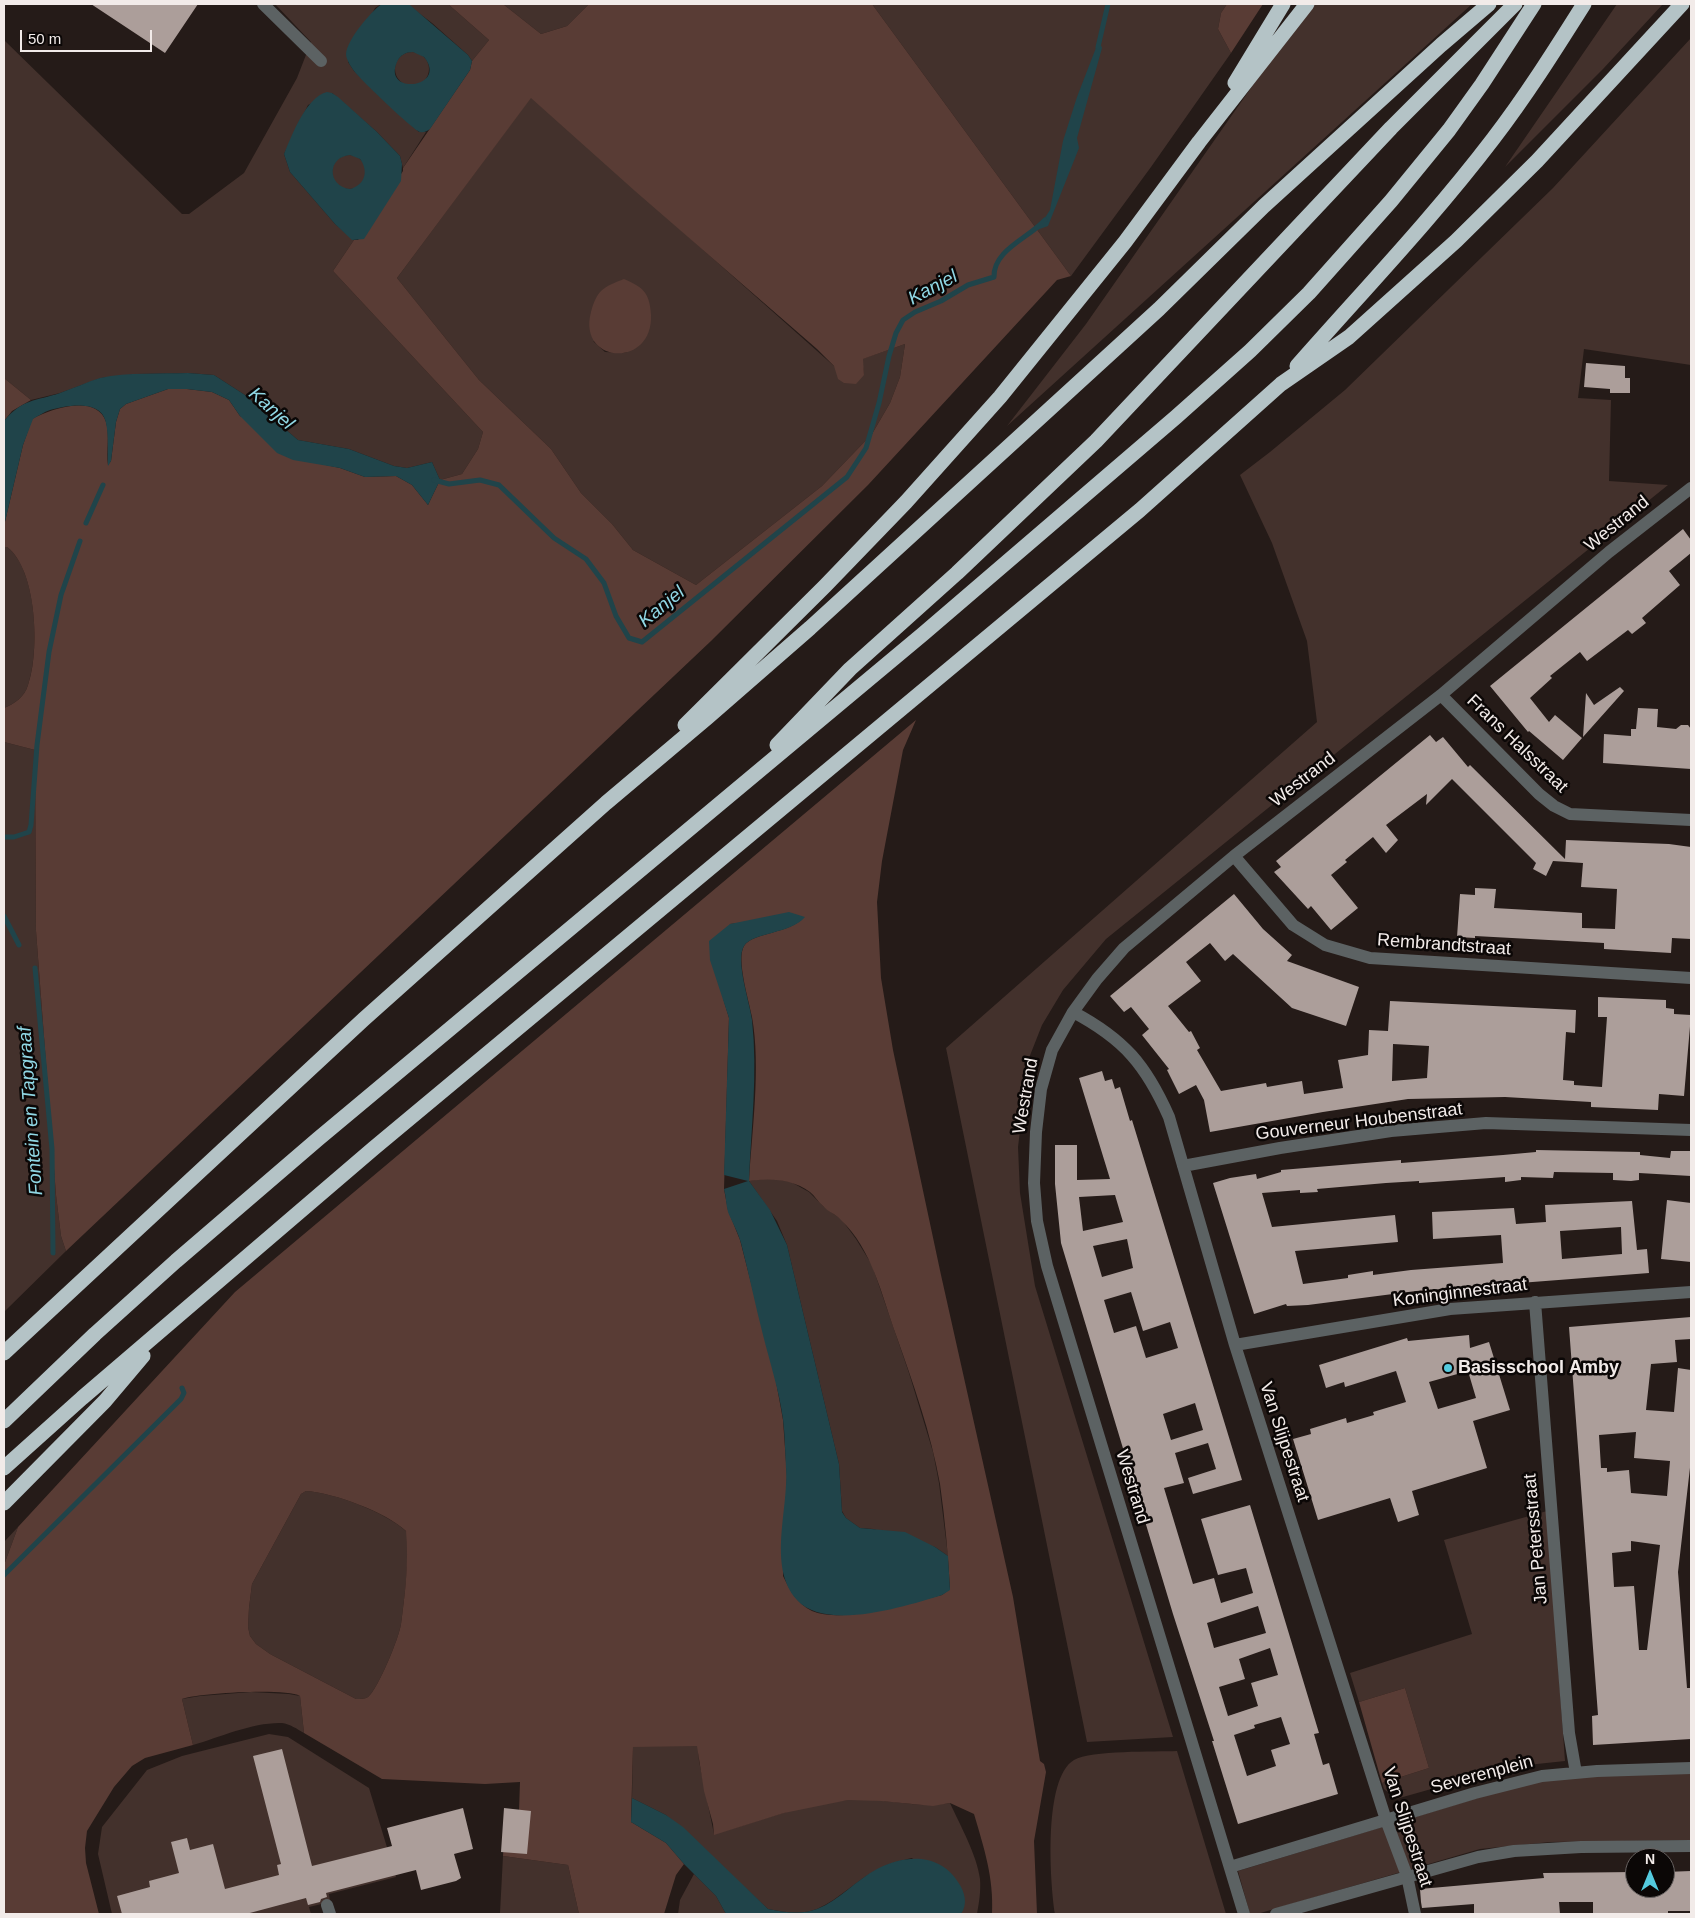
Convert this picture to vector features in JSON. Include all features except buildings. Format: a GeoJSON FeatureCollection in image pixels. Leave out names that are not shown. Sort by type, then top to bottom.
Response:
{"type":"FeatureCollection","features":[{"type":"Feature","properties":{"kind":"highway"},"geometry":{"type":"LineString","coordinates":[[1199,142],[1283,4]]}},
{"type":"Feature","properties":{"kind":"highway"},"geometry":{"type":"LineString","coordinates":[[606,803],[825,586],[912,495],[1000,397],[1126,242],[1199,142],[1307,4]]}},
{"type":"Feature","properties":{"kind":"highway"},"geometry":{"type":"LineString","coordinates":[[4,1353],[364,1019],[606,803],[810,628],[1158,309],[1264,206],[1434,52],[1490,4]]}},
{"type":"Feature","properties":{"kind":"highway"},"geometry":{"type":"LineString","coordinates":[[724,800],[850,669],[957,573],[1096,441],[1391,128],[1515,4]]}},
{"type":"Feature","properties":{"kind":"highway"},"geometry":{"type":"LineString","coordinates":[[4,1422],[95,1334],[184,1254],[318,1139],[930,628],[1250,351],[1309,293],[1360,238],[1443,137],[1482,84],[1534,4]]}},
{"type":"Feature","properties":{"kind":"highway"},"geometry":{"type":"LineString","coordinates":[[4,1468],[82,1398],[374,1148],[1132,516],[1281,384],[1424,224],[1494,138],[1584,4]]}},
{"type":"Feature","properties":{"kind":"highway"},"geometry":{"type":"LineString","coordinates":[[1281,384],[1349,337],[1456,241],[1537,161],[1682,4]]}},
{"type":"Feature","properties":{"kind":"highway"},"geometry":{"type":"LineString","coordinates":[[4,1503],[105,1401],[169,1324]]}},
{"type":"Feature","properties":{"kind":"street"},"geometry":{"type":"LineString","coordinates":[[263,4],[321,60]]}},
{"type":"Feature","properties":{"kind":"street","name":"Westrand"},"geometry":{"type":"LineString","coordinates":[[1244,1914],[1047,1266],[1037,1221],[1034,1183],[1036,1141],[1042,1089],[1052,1050],[1073,1012],[1097,978],[1124,948],[1234,856],[1441,695],[1609,552],[1691,488]]}},
{"type":"Feature","properties":{"kind":"street","name":"Frans Halsstraat"},"geometry":{"type":"LineString","coordinates":[[1441,695],[1540,794],[1562,811],[1570,814],[1691,820]]}},
{"type":"Feature","properties":{"kind":"street","name":"Rembrandtstraat"},"geometry":{"type":"LineString","coordinates":[[1234,856],[1293,924],[1326,945],[1370,958],[1691,978]]}},
{"type":"Feature","properties":{"kind":"street","name":"Van Slijpestraat"},"geometry":{"type":"LineString","coordinates":[[1073,1012],[1099,1026],[1124,1047],[1143,1069],[1158,1093],[1169,1117],[1235,1345],[1386,1820],[1407,1876],[1415,1914]]}},
{"type":"Feature","properties":{"kind":"street","name":"Gouverneur Houbenstraat"},"geometry":{"type":"LineString","coordinates":[[1183,1166],[1280,1148],[1391,1131],[1486,1123],[1691,1130]]}},
{"type":"Feature","properties":{"kind":"street","name":"Koninginnestraat"},"geometry":{"type":"LineString","coordinates":[[1235,1345],[1450,1309],[1691,1292]]}},
{"type":"Feature","properties":{"kind":"street","name":"Jan Petersstraat"},"geometry":{"type":"LineString","coordinates":[[1535,1302],[1569,1733],[1576,1773]]}},
{"type":"Feature","properties":{"kind":"street","name":"Severenplein"},"geometry":{"type":"LineString","coordinates":[[1230,1867],[1475,1793],[1542,1776],[1691,1768]]}},
{"type":"Feature","properties":{"kind":"street"},"geometry":{"type":"LineString","coordinates":[[1276,1914],[1478,1857],[1514,1851],[1580,1847],[1691,1846]]}},
{"type":"Feature","properties":{"kind":"shaded area"},"geometry":{"type":"Polygon","coordinates":[[[275,4],[381,4],[375,8],[348,62],[354,71],[419,132],[426,132],[403,168],[400,156],[377,132],[332,93],[308,105],[284,154],[290,172],[335,224],[354,240],[333,271],[483,432],[478,449],[462,474],[440,480],[432,462],[407,468],[394,466],[349,449],[298,440],[245,395],[214,375],[188,373],[138,374],[101,378],[60,393],[31,400],[4,378],[4,40],[182,214],[189,214],[244,173],[297,78],[311,42],[275,4]]]}},
{"type":"Feature","properties":{"kind":"shaded area"},"geometry":{"type":"Polygon","coordinates":[[[407,4],[448,4],[489,40],[472,61],[468,55],[432,23],[407,4]]]}},
{"type":"Feature","properties":{"kind":"shaded area"},"geometry":{"type":"Polygon","coordinates":[[[448,4],[503,4],[541,34],[567,26],[589,4],[872,4],[1071,276],[1057,280],[868,485],[711,641],[66,1251],[61,1236],[56,1195],[36,931],[35,750],[4,742],[4,708],[25,693],[32,671],[34,653],[33,612],[25,573],[17,558],[7,547],[4,547],[4,526],[23,445],[32,419],[50,411],[72,406],[93,408],[101,413],[106,422],[108,432],[108,465],[111,461],[116,422],[120,409],[126,404],[168,389],[212,392],[229,400],[240,416],[321,464],[340,468],[365,477],[396,476],[412,485],[428,505],[440,480],[462,474],[478,449],[483,432],[333,271],[354,240],[358,240],[403,171],[403,168],[470,70],[472,61],[489,40],[448,4]],[[531,98],[397,278],[479,380],[551,449],[581,493],[612,524],[633,550],[696,585],[822,486],[872,434],[890,403],[900,377],[905,344],[863,359],[864,375],[856,384],[844,383],[838,379],[834,366],[817,349],[531,98]]]}},
{"type":"Feature","properties":{"kind":"shaded area"},"geometry":{"type":"Polygon","coordinates":[[[503,4],[589,4],[567,26],[541,34],[503,4]]]}},
{"type":"Feature","properties":{"kind":"shaded area"},"geometry":{"type":"Polygon","coordinates":[[[872,4],[1227,4],[1221,13],[1218,29],[1231,53],[1071,276],[872,4]]]}},
{"type":"Feature","properties":{"kind":"shaded area"},"geometry":{"type":"Polygon","coordinates":[[[1227,4],[1263,4],[1231,53],[1218,29],[1221,13],[1227,4]]]}},
{"type":"Feature","properties":{"kind":"shaded area"},"geometry":{"type":"Polygon","coordinates":[[[1315,4],[1472,4],[1007,426],[1086,324],[1283,42],[1315,4]]]}},
{"type":"Feature","properties":{"kind":"shaded area"},"geometry":{"type":"Polygon","coordinates":[[[1617,4],[1663,4],[1603,69],[1505,167],[1617,4]]]}},
{"type":"Feature","properties":{"kind":"shaded area"},"geometry":{"type":"Polygon","coordinates":[[[1691,38],[1691,365],[1584,349],[1578,398],[1611,400],[1609,481],[1668,485],[1106,939],[1063,990],[1042,1025],[1029,1058],[1018,1147],[1020,1193],[1035,1286],[1173,1737],[1087,1742],[946,1048],[1317,722],[1307,641],[1272,543],[1240,475],[1345,390],[1553,188],[1691,38]]]}},
{"type":"Feature","properties":{"kind":"shaded area"},"geometry":{"type":"Polygon","coordinates":[[[412,52],[424,57],[429,69],[424,81],[412,86],[400,81],[395,69],[400,57],[412,52]]]}},
{"type":"Feature","properties":{"kind":"shaded area"},"geometry":{"type":"Polygon","coordinates":[[[531,97],[834,366],[864,375],[862,359],[905,344],[900,377],[890,403],[872,434],[822,486],[696,585],[633,550],[612,524],[581,493],[551,449],[479,380],[397,278],[531,97]],[[593,341],[605,352],[627,353],[593,341]]]}},
{"type":"Feature","properties":{"kind":"shaded area"},"geometry":{"type":"Polygon","coordinates":[[[349,155],[361,160],[366,172],[361,184],[349,189],[337,184],[332,172],[337,160],[349,155]]]}},
{"type":"Feature","properties":{"kind":"shaded area"},"geometry":{"type":"Polygon","coordinates":[[[624,279],[641,288],[647,296],[651,315],[648,333],[640,345],[629,351],[616,353],[604,350],[595,342],[590,329],[591,312],[602,290],[624,279]]]}},
{"type":"Feature","properties":{"kind":"shaded area"},"geometry":{"type":"Polygon","coordinates":[[[4,378],[31,400],[12,411],[4,421],[4,378]]]}},
{"type":"Feature","properties":{"kind":"shaded area"},"geometry":{"type":"Polygon","coordinates":[[[4,547],[7,547],[17,558],[25,573],[30,592],[35,633],[32,670],[27,689],[19,699],[4,708],[4,547]]]}},
{"type":"Feature","properties":{"kind":"shaded area"},"geometry":{"type":"Polygon","coordinates":[[[916,720],[903,750],[882,861],[877,902],[881,978],[893,1050],[1013,1597],[1040,1761],[1044,1764],[1046,1772],[1034,1841],[1037,1914],[992,1914],[990,1876],[974,1814],[950,1803],[933,1806],[848,1800],[784,1813],[714,1835],[704,1791],[697,1746],[633,1747],[631,1822],[666,1843],[684,1864],[676,1875],[664,1914],[579,1914],[568,1865],[503,1856],[506,1809],[519,1811],[520,1782],[485,1784],[382,1779],[304,1733],[300,1696],[278,1692],[242,1692],[182,1699],[193,1745],[145,1758],[132,1766],[114,1787],[87,1831],[86,1863],[99,1914],[4,1914],[4,1565],[18,1527],[235,1292],[916,720]],[[804,917],[730,924],[723,998],[729,1018],[724,1189],[728,1210],[740,1240],[775,1376],[783,1420],[787,1476],[783,1576],[794,1596],[802,1605],[812,1611],[825,1614],[858,1614],[942,1595],[950,1589],[946,1537],[940,1484],[921,1408],[881,1289],[861,1245],[839,1218],[825,1208],[810,1192],[796,1184],[781,1180],[749,1181],[756,1057],[752,1017],[742,970],[742,952],[744,946],[749,941],[790,927],[804,917]],[[306,1491],[301,1494],[252,1584],[248,1627],[250,1636],[256,1644],[270,1654],[356,1699],[365,1698],[372,1692],[382,1674],[401,1624],[406,1578],[406,1531],[386,1517],[359,1505],[331,1495],[306,1491]]]}},
{"type":"Feature","properties":{"kind":"shaded area"},"geometry":{"type":"Polygon","coordinates":[[[4,742],[35,750],[36,931],[56,1195],[61,1236],[66,1251],[4,1312],[4,742]]]}},
{"type":"Feature","properties":{"kind":"shaded area"},"geometry":{"type":"Polygon","coordinates":[[[769,1178],[791,1182],[809,1192],[823,1206],[842,1220],[872,1265],[909,1373],[933,1452],[939,1483],[948,1556],[935,1547],[873,1529],[860,1528],[846,1518],[842,1511],[839,1464],[787,1245],[777,1221],[749,1181],[769,1178]]]}},
{"type":"Feature","properties":{"kind":"shaded area"},"geometry":{"type":"Polygon","coordinates":[[[306,1491],[331,1495],[359,1505],[386,1517],[407,1532],[406,1578],[401,1624],[382,1674],[372,1692],[365,1698],[356,1699],[270,1654],[256,1644],[250,1636],[248,1627],[252,1584],[301,1494],[306,1491]]]}},
{"type":"Feature","properties":{"kind":"shaded area"},"geometry":{"type":"Polygon","coordinates":[[[1547,1511],[1565,1761],[1509,1767],[1396,1799],[1384,1789],[1382,1783],[1429,1768],[1405,1688],[1359,1702],[1350,1673],[1472,1634],[1444,1540],[1547,1511]]]}},
{"type":"Feature","properties":{"kind":"shaded area"},"geometry":{"type":"Polygon","coordinates":[[[18,1527],[4,1565],[4,1542],[18,1527]]]}},
{"type":"Feature","properties":{"kind":"shaded area"},"geometry":{"type":"Polygon","coordinates":[[[1405,1688],[1429,1768],[1382,1783],[1359,1702],[1405,1688]]]}},
{"type":"Feature","properties":{"kind":"shaded area"},"geometry":{"type":"Polygon","coordinates":[[[251,1692],[300,1696],[304,1733],[282,1723],[271,1723],[249,1727],[193,1745],[182,1699],[251,1692]]]}},
{"type":"Feature","properties":{"kind":"shaded area"},"geometry":{"type":"Polygon","coordinates":[[[269,1734],[288,1737],[369,1788],[396,1877],[329,1894],[330,1902],[309,1907],[311,1914],[112,1914],[98,1854],[102,1827],[147,1770],[182,1756],[269,1734]]]}},
{"type":"Feature","properties":{"kind":"shaded area"},"geometry":{"type":"Polygon","coordinates":[[[633,1746],[698,1746],[699,1761],[714,1834],[796,1809],[830,1802],[873,1800],[924,1805],[950,1803],[968,1840],[978,1870],[980,1888],[977,1914],[961,1914],[912,1858],[891,1864],[871,1873],[817,1909],[786,1912],[768,1909],[666,1815],[632,1798],[633,1746]]]}},
{"type":"Feature","properties":{"kind":"shaded area"},"geometry":{"type":"Polygon","coordinates":[[[1177,1751],[1226,1914],[1055,1914],[1051,1832],[1057,1787],[1064,1770],[1074,1760],[1082,1757],[1124,1752],[1177,1751]]]}},
{"type":"Feature","properties":{"kind":"shaded area"},"geometry":{"type":"Polygon","coordinates":[[[1691,1773],[1691,1840],[1550,1842],[1480,1849],[1257,1914],[1250,1914],[1238,1871],[1484,1796],[1562,1775],[1691,1773]]]}},
{"type":"Feature","properties":{"kind":"shaded area"},"geometry":{"type":"Polygon","coordinates":[[[503,1856],[568,1865],[579,1914],[497,1914],[500,1913],[503,1856]]]}},
{"type":"Feature","properties":{"kind":"shaded area"},"geometry":{"type":"Polygon","coordinates":[[[694,1874],[716,1896],[726,1914],[678,1914],[680,1900],[694,1874]]]}},
{"type":"Feature","properties":{"kind":"water"},"geometry":{"type":"Polygon","coordinates":[[[382,4],[410,5],[468,55],[472,61],[470,70],[430,129],[425,132],[415,129],[387,104],[354,71],[347,58],[347,48],[350,41],[366,19],[382,4]],[[413,52],[402,56],[397,62],[395,73],[398,80],[406,84],[414,84],[428,76],[429,68],[424,57],[413,52]]]}},
{"type":"Feature","properties":{"kind":"water"},"geometry":{"type":"Polygon","coordinates":[[[1099,40],[1102,48],[1077,138],[1079,148],[1048,226],[1037,230],[1050,210],[1063,141],[1077,97],[1099,40]]]}},
{"type":"Feature","properties":{"kind":"water"},"geometry":{"type":"Polygon","coordinates":[[[327,92],[338,97],[377,132],[400,156],[402,164],[401,181],[364,239],[352,240],[335,224],[290,172],[284,154],[306,109],[319,95],[327,92]],[[350,155],[342,157],[337,161],[333,172],[337,183],[342,187],[350,189],[362,181],[365,173],[360,159],[350,155]]]}},
{"type":"Feature","properties":{"kind":"water"},"geometry":{"type":"Polygon","coordinates":[[[188,373],[214,375],[245,395],[298,440],[349,449],[394,466],[407,468],[432,462],[440,480],[428,505],[412,485],[396,476],[365,477],[340,468],[293,460],[277,453],[240,416],[229,400],[212,392],[168,389],[126,404],[120,409],[116,422],[111,461],[108,466],[106,423],[103,415],[98,410],[83,406],[57,408],[33,419],[23,445],[4,526],[4,421],[17,408],[100,378],[133,374],[188,373]]]}},
{"type":"Feature","properties":{"kind":"water"},"geometry":{"type":"Polygon","coordinates":[[[789,912],[805,917],[791,927],[749,941],[744,946],[742,953],[742,971],[754,1040],[754,1101],[749,1181],[770,1210],[787,1245],[839,1464],[842,1512],[846,1518],[860,1528],[905,1532],[935,1547],[948,1556],[950,1590],[942,1595],[908,1605],[867,1614],[827,1614],[810,1609],[797,1600],[788,1587],[781,1555],[786,1484],[783,1419],[777,1387],[741,1243],[728,1212],[724,1189],[748,1181],[724,1175],[729,1018],[710,960],[709,941],[730,924],[789,912]]]}},
{"type":"Feature","properties":{"kind":"water"},"geometry":{"type":"Polygon","coordinates":[[[632,1798],[666,1815],[683,1827],[768,1909],[786,1912],[811,1911],[833,1900],[877,1869],[899,1861],[921,1859],[932,1861],[951,1872],[964,1894],[963,1910],[961,1914],[726,1914],[716,1896],[666,1843],[631,1822],[632,1798]]]}},
{"type":"Feature","properties":{"kind":"waterway","name":"Kanjel"},"geometry":{"type":"LineString","coordinates":[[1098,47],[1108,4]]}},
{"type":"Feature","properties":{"kind":"waterway","name":"Kanjel"},"geometry":{"type":"LineString","coordinates":[[434,480],[449,484],[480,480],[499,485],[554,538],[586,559],[604,583],[616,616],[629,638],[642,642],[847,477],[866,448],[879,403],[889,356],[896,333],[903,320],[968,285],[994,277],[995,268],[1005,252],[1045,220]]}},
{"type":"Feature","properties":{"kind":"waterway"},"geometry":{"type":"LineString","coordinates":[[86,523],[103,485]]}},
{"type":"Feature","properties":{"kind":"waterway"},"geometry":{"type":"LineString","coordinates":[[4,837],[14,837],[29,832],[31,825],[37,745],[49,652],[61,595],[80,541]]}},
{"type":"Feature","properties":{"kind":"waterway","name":"Fontein en Tapgraaf"},"geometry":{"type":"LineString","coordinates":[[4,916],[19,945]]}},
{"type":"Feature","properties":{"kind":"waterway","name":"Fontein en Tapgraaf"},"geometry":{"type":"LineString","coordinates":[[35,968],[52,1149],[53,1253]]}},
{"type":"Feature","properties":{"kind":"waterway","name":"Fontein en Tapgraaf"},"geometry":{"type":"LineString","coordinates":[[4,1575],[181,1399],[184,1393],[182,1388]]}},
{"type":"Feature","properties":{"kind":"place","name":"Basisschool Amby"},"geometry":{"type":"Point","coordinates":[1448,1368]}}]}
